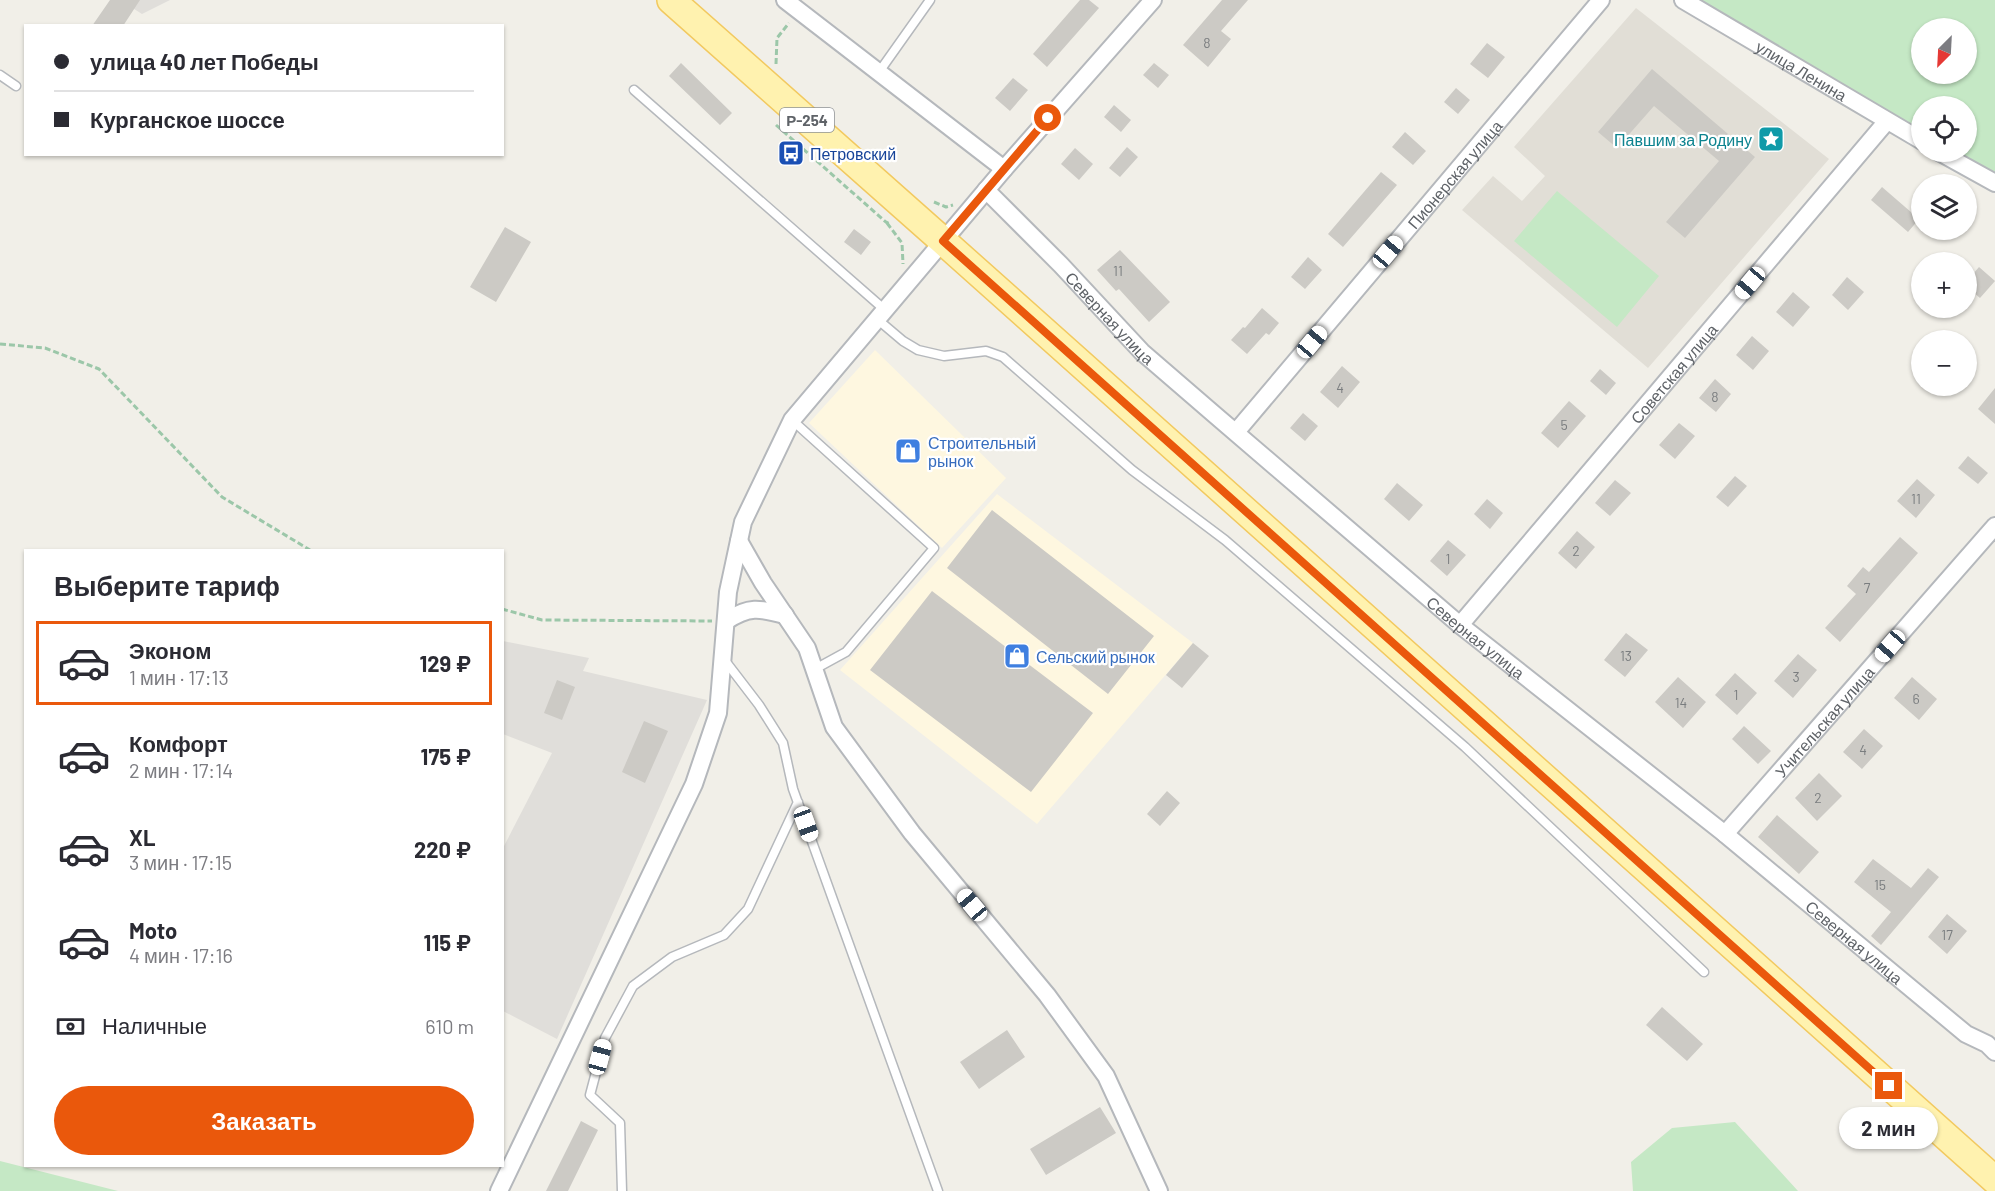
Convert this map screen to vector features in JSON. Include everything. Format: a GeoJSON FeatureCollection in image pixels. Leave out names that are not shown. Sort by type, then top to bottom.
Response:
{"type":"FeatureCollection","features":[{"type":"Feature","properties":{"kind":"main road","name":"Р-254"},"geometry":{"type":"LineString","coordinates":[[671,0],[1995,1180]]}},
{"type":"Feature","properties":{"kind":"street"},"geometry":{"type":"LineString","coordinates":[[499,1191],[694,784],[718,713],[728,592],[742,522],[792,420],[1004,169],[1153,0]]}},
{"type":"Feature","properties":{"kind":"street","name":"Пионерская улица"},"geometry":{"type":"LineString","coordinates":[[1236,432],[1601,0]]}},
{"type":"Feature","properties":{"kind":"street","name":"улица Ленина"},"geometry":{"type":"LineString","coordinates":[[1683,0],[1911,135]]}},
{"type":"Feature","properties":{"kind":"street"},"geometry":{"type":"LineString","coordinates":[[792,5],[1004,169]]}},
{"type":"Feature","properties":{"kind":"street","name":"Советская улица"},"geometry":{"type":"LineString","coordinates":[[1460,625],[1887,121]]}},
{"type":"Feature","properties":{"kind":"street"},"geometry":{"type":"LineString","coordinates":[[1958,162],[1995,183]]}},
{"type":"Feature","properties":{"kind":"street","name":"Северная улица"},"geometry":{"type":"LineString","coordinates":[[986,190],[1142,352],[1460,625],[1725,834],[1966,1034],[1992,1043]]}},
{"type":"Feature","properties":{"kind":"street","name":"Учительская улица"},"geometry":{"type":"LineString","coordinates":[[1725,834],[1995,526]]}},
{"type":"Feature","properties":{"kind":"street"},"geometry":{"type":"LineString","coordinates":[[739,541],[763,583],[807,648],[834,727],[912,833],[1047,995],[1106,1076],[1159,1191]]}},
{"type":"Feature","properties":{"kind":"street"},"geometry":{"type":"LineString","coordinates":[[726,621],[740,611],[758,608],[785,615]]}},
{"type":"Feature","properties":{"kind":"lane"},"geometry":{"type":"LineString","coordinates":[[879,72],[930,0]]}},
{"type":"Feature","properties":{"kind":"lane"},"geometry":{"type":"LineString","coordinates":[[0,75],[16,86]]}},
{"type":"Feature","properties":{"kind":"lane"},"geometry":{"type":"LineString","coordinates":[[634,90],[881,314],[903,341],[918,350],[944,356],[986,351],[1003,357],[1132,470],[1225,540],[1465,747],[1704,972]]}},
{"type":"Feature","properties":{"kind":"lane"},"geometry":{"type":"LineString","coordinates":[[792,420],[934,548],[846,652],[815,669]]}},
{"type":"Feature","properties":{"kind":"lane"},"geometry":{"type":"LineString","coordinates":[[723,658],[759,705],[783,743],[793,789],[938,1191]]}},
{"type":"Feature","properties":{"kind":"lane"},"geometry":{"type":"LineString","coordinates":[[622,1191],[620,1123],[590,1095],[605,1038],[633,986],[672,957],[724,935],[748,909],[798,802]]}},
{"type":"Feature","properties":{"kind":"path"},"geometry":{"type":"LineString","coordinates":[[776,65],[777,38],[792,5]]}},
{"type":"Feature","properties":{"kind":"path"},"geometry":{"type":"LineString","coordinates":[[776,125],[887,222],[902,243],[903,289]]}},
{"type":"Feature","properties":{"kind":"path"},"geometry":{"type":"LineString","coordinates":[[926,196],[935,204],[946,207],[960,204]]}},
{"type":"Feature","properties":{"kind":"path"},"geometry":{"type":"LineString","coordinates":[[0,344],[45,348],[99,369],[222,497],[308,549]]}},
{"type":"Feature","properties":{"kind":"path"},"geometry":{"type":"LineString","coordinates":[[504,610],[542,620],[726,621]]}},
{"type":"Feature","properties":{"kind":"shaded area"},"geometry":{"type":"Polygon","coordinates":[[[120,0],[170,0],[142,14],[120,0]]]}},
{"type":"Feature","properties":{"kind":"shaded area"},"geometry":{"type":"Polygon","coordinates":[[[1636,8],[1829,159],[1648,368],[1462,210],[1493,176],[1522,201],[1545,176],[1514,147],[1636,8]]]}},
{"type":"Feature","properties":{"kind":"shaded area","name":"Строительный рынок"},"geometry":{"type":"Polygon","coordinates":[[[875,350],[1006,478],[942,548],[809,423],[875,350]]]}},
{"type":"Feature","properties":{"kind":"shaded area","name":"Сельский рынок"},"geometry":{"type":"Polygon","coordinates":[[[997,494],[1193,643],[1037,824],[840,670],[997,494]]]}},
{"type":"Feature","properties":{"kind":"shaded area"},"geometry":{"type":"Polygon","coordinates":[[[504,641],[589,658],[583,671],[707,700],[557,1039],[504,1012],[504,846],[552,753],[504,734],[504,641]]]}},
{"type":"Feature","properties":{"kind":"green space"},"geometry":{"type":"Polygon","coordinates":[[[1699,0],[1995,0],[1995,174],[1974,162],[1977,162],[1977,96],[1911,96],[1911,125],[1699,0]]]}},
{"type":"Feature","properties":{"kind":"green space"},"geometry":{"type":"Polygon","coordinates":[[[1557,191],[1659,276],[1617,327],[1514,241],[1557,191]]]}},
{"type":"Feature","properties":{"kind":"green space"},"geometry":{"type":"Polygon","coordinates":[[[1735,1122],[1798,1191],[1633,1191],[1631,1162],[1672,1128],[1735,1122]]]}},
{"type":"Feature","properties":{"kind":"green space"},"geometry":{"type":"Polygon","coordinates":[[[0,1161],[118,1191],[0,1191],[0,1161]]]}},
{"type":"Feature","properties":{"kind":"building"},"geometry":{"type":"Polygon","coordinates":[[[110,0],[140,0],[124,24],[93,24],[110,0]]]}},
{"type":"Feature","properties":{"kind":"building"},"geometry":{"type":"Polygon","coordinates":[[[1080,0],[1089,0],[1099,8],[1047,67],[1033,54],[1080,0]]]}},
{"type":"Feature","properties":{"kind":"building"},"geometry":{"type":"Polygon","coordinates":[[[1222,0],[1248,0],[1221,31],[1231,39],[1208,67],[1183,45],[1222,0]]]}},
{"type":"Feature","properties":{"kind":"building"},"geometry":{"type":"Polygon","coordinates":[[[1487,43],[1505,57],[1488,78],[1470,64],[1487,43]]]}},
{"type":"Feature","properties":{"kind":"building"},"geometry":{"type":"Polygon","coordinates":[[[681,63],[732,113],[720,125],[669,76],[681,63]]]}},
{"type":"Feature","properties":{"kind":"building"},"geometry":{"type":"Polygon","coordinates":[[[1154,63],[1169,75],[1158,88],[1143,75],[1154,63]]]}},
{"type":"Feature","properties":{"kind":"building"},"geometry":{"type":"Polygon","coordinates":[[[1652,69],[1755,157],[1685,238],[1666,222],[1719,161],[1654,106],[1617,148],[1598,132],[1652,69]]]}},
{"type":"Feature","properties":{"kind":"building"},"geometry":{"type":"Polygon","coordinates":[[[1013,78],[1028,90],[1010,111],[995,98],[1013,78]]]}},
{"type":"Feature","properties":{"kind":"building"},"geometry":{"type":"Polygon","coordinates":[[[1456,88],[1470,100],[1458,114],[1444,102],[1456,88]]]}},
{"type":"Feature","properties":{"kind":"building"},"geometry":{"type":"Polygon","coordinates":[[[1114,105],[1131,120],[1121,132],[1104,117],[1114,105]]]}},
{"type":"Feature","properties":{"kind":"building"},"geometry":{"type":"Polygon","coordinates":[[[1405,132],[1426,151],[1413,165],[1392,147],[1405,132]]]}},
{"type":"Feature","properties":{"kind":"building"},"geometry":{"type":"Polygon","coordinates":[[[1127,147],[1138,157],[1120,177],[1109,168],[1127,147]]]}},
{"type":"Feature","properties":{"kind":"building"},"geometry":{"type":"Polygon","coordinates":[[[1075,148],[1093,164],[1079,180],[1061,164],[1075,148]]]}},
{"type":"Feature","properties":{"kind":"building"},"geometry":{"type":"Polygon","coordinates":[[[1381,172],[1397,185],[1343,247],[1328,234],[1381,172]]]}},
{"type":"Feature","properties":{"kind":"building"},"geometry":{"type":"Polygon","coordinates":[[[1882,187],[1911,212],[1911,228],[1908,232],[1871,200],[1882,187]]]}},
{"type":"Feature","properties":{"kind":"building"},"geometry":{"type":"Polygon","coordinates":[[[505,227],[531,242],[496,302],[470,287],[505,227]]]}},
{"type":"Feature","properties":{"kind":"building"},"geometry":{"type":"Polygon","coordinates":[[[854,229],[871,242],[861,255],[844,242],[854,229]]]}},
{"type":"Feature","properties":{"kind":"building"},"geometry":{"type":"Polygon","coordinates":[[[1120,250],[1170,302],[1149,322],[1119,289],[1116,291],[1097,270],[1120,250]]]}},
{"type":"Feature","properties":{"kind":"building"},"geometry":{"type":"Polygon","coordinates":[[[1308,257],[1322,270],[1305,289],[1291,277],[1308,257]]]}},
{"type":"Feature","properties":{"kind":"building"},"geometry":{"type":"Polygon","coordinates":[[[1979,267],[1995,281],[1980,298],[1977,295],[1977,269],[1979,267]]]}},
{"type":"Feature","properties":{"kind":"building"},"geometry":{"type":"Polygon","coordinates":[[[1847,277],[1864,292],[1848,310],[1832,295],[1847,277]]]}},
{"type":"Feature","properties":{"kind":"building"},"geometry":{"type":"Polygon","coordinates":[[[1793,292],[1810,307],[1793,327],[1776,312],[1793,292]]]}},
{"type":"Feature","properties":{"kind":"building"},"geometry":{"type":"Polygon","coordinates":[[[1262,308],[1279,323],[1269,335],[1266,333],[1247,354],[1231,340],[1262,308]]]}},
{"type":"Feature","properties":{"kind":"building"},"geometry":{"type":"Polygon","coordinates":[[[1752,336],[1769,351],[1753,370],[1736,355],[1752,336]]]}},
{"type":"Feature","properties":{"kind":"building"},"geometry":{"type":"Polygon","coordinates":[[[1342,366],[1360,382],[1338,408],[1320,392],[1342,366]]]}},
{"type":"Feature","properties":{"kind":"building"},"geometry":{"type":"Polygon","coordinates":[[[1600,369],[1616,383],[1606,395],[1590,381],[1600,369]]]}},
{"type":"Feature","properties":{"kind":"building"},"geometry":{"type":"Polygon","coordinates":[[[1715,379],[1731,394],[1716,412],[1699,398],[1715,379]]]}},
{"type":"Feature","properties":{"kind":"building"},"geometry":{"type":"Polygon","coordinates":[[[1995,388],[1995,424],[1978,409],[1995,388]]]}},
{"type":"Feature","properties":{"kind":"building"},"geometry":{"type":"Polygon","coordinates":[[[1569,401],[1586,416],[1558,448],[1541,433],[1569,401]]]}},
{"type":"Feature","properties":{"kind":"building"},"geometry":{"type":"Polygon","coordinates":[[[1303,413],[1318,426],[1305,441],[1290,428],[1303,413]]]}},
{"type":"Feature","properties":{"kind":"building"},"geometry":{"type":"Polygon","coordinates":[[[1679,423],[1695,436],[1675,459],[1659,445],[1679,423]]]}},
{"type":"Feature","properties":{"kind":"building"},"geometry":{"type":"Polygon","coordinates":[[[1968,456],[1988,473],[1978,484],[1958,468],[1968,456]]]}},
{"type":"Feature","properties":{"kind":"building"},"geometry":{"type":"Polygon","coordinates":[[[1735,476],[1747,486],[1728,507],[1716,497],[1735,476]]]}},
{"type":"Feature","properties":{"kind":"building"},"geometry":{"type":"Polygon","coordinates":[[[1917,479],[1935,495],[1916,518],[1897,501],[1917,479]]]}},
{"type":"Feature","properties":{"kind":"building"},"geometry":{"type":"Polygon","coordinates":[[[1615,480],[1631,493],[1610,516],[1595,503],[1615,480]]]}},
{"type":"Feature","properties":{"kind":"building"},"geometry":{"type":"Polygon","coordinates":[[[1397,483],[1423,505],[1409,521],[1384,499],[1397,483]]]}},
{"type":"Feature","properties":{"kind":"building"},"geometry":{"type":"Polygon","coordinates":[[[1487,499],[1503,513],[1490,529],[1474,514],[1487,499]]]}},
{"type":"Feature","properties":{"kind":"building"},"geometry":{"type":"Polygon","coordinates":[[[992,510],[1154,636],[1108,694],[947,568],[992,510]]]}},
{"type":"Feature","properties":{"kind":"building"},"geometry":{"type":"Polygon","coordinates":[[[1577,531],[1595,547],[1576,569],[1558,553],[1577,531]]]}},
{"type":"Feature","properties":{"kind":"building"},"geometry":{"type":"Polygon","coordinates":[[[1900,537],[1918,553],[1840,642],[1825,628],[1856,594],[1847,586],[1863,567],[1869,572],[1900,537]]]}},
{"type":"Feature","properties":{"kind":"building"},"geometry":{"type":"Polygon","coordinates":[[[1448,540],[1466,555],[1447,576],[1430,561],[1448,540]]]}},
{"type":"Feature","properties":{"kind":"building"},"geometry":{"type":"Polygon","coordinates":[[[932,591],[1093,713],[1031,792],[870,670],[932,591]]]}},
{"type":"Feature","properties":{"kind":"building"},"geometry":{"type":"Polygon","coordinates":[[[1626,633],[1648,650],[1625,677],[1604,660],[1626,633]]]}},
{"type":"Feature","properties":{"kind":"building"},"geometry":{"type":"Polygon","coordinates":[[[1193,643],[1209,656],[1182,688],[1166,675],[1193,643]]]}},
{"type":"Feature","properties":{"kind":"building"},"geometry":{"type":"Polygon","coordinates":[[[1798,654],[1817,670],[1793,698],[1774,681],[1798,654]]]}},
{"type":"Feature","properties":{"kind":"building"},"geometry":{"type":"Polygon","coordinates":[[[1735,673],[1757,693],[1737,715],[1715,695],[1735,673]]]}},
{"type":"Feature","properties":{"kind":"building"},"geometry":{"type":"Polygon","coordinates":[[[1678,677],[1706,702],[1683,728],[1655,702],[1678,677]]]}},
{"type":"Feature","properties":{"kind":"building"},"geometry":{"type":"Polygon","coordinates":[[[1912,677],[1937,699],[1919,720],[1894,698],[1912,677]]]}},
{"type":"Feature","properties":{"kind":"building"},"geometry":{"type":"Polygon","coordinates":[[[557,680],[575,687],[562,720],[544,713],[557,680]]]}},
{"type":"Feature","properties":{"kind":"building"},"geometry":{"type":"Polygon","coordinates":[[[644,721],[668,731],[645,783],[622,772],[644,721]]]}},
{"type":"Feature","properties":{"kind":"building"},"geometry":{"type":"Polygon","coordinates":[[[1744,726],[1771,751],[1758,764],[1732,739],[1744,726]]]}},
{"type":"Feature","properties":{"kind":"building"},"geometry":{"type":"Polygon","coordinates":[[[1864,729],[1883,746],[1862,769],[1843,752],[1864,729]]]}},
{"type":"Feature","properties":{"kind":"building"},"geometry":{"type":"Polygon","coordinates":[[[1819,773],[1842,796],[1817,821],[1795,798],[1819,773]]]}},
{"type":"Feature","properties":{"kind":"building"},"geometry":{"type":"Polygon","coordinates":[[[1167,791],[1180,803],[1160,826],[1147,814],[1167,791]]]}},
{"type":"Feature","properties":{"kind":"building"},"geometry":{"type":"Polygon","coordinates":[[[1777,815],[1819,852],[1799,874],[1758,837],[1777,815]]]}},
{"type":"Feature","properties":{"kind":"building"},"geometry":{"type":"Polygon","coordinates":[[[1873,859],[1911,888],[1928,868],[1939,877],[1881,945],[1871,936],[1891,912],[1854,882],[1873,859]]]}},
{"type":"Feature","properties":{"kind":"building"},"geometry":{"type":"Polygon","coordinates":[[[1947,914],[1967,931],[1947,954],[1928,937],[1947,914]]]}},
{"type":"Feature","properties":{"kind":"building"},"geometry":{"type":"Polygon","coordinates":[[[1662,1007],[1703,1044],[1687,1061],[1646,1025],[1662,1007]]]}},
{"type":"Feature","properties":{"kind":"building"},"geometry":{"type":"Polygon","coordinates":[[[1007,1030],[1025,1057],[979,1089],[960,1062],[1007,1030]]]}},
{"type":"Feature","properties":{"kind":"building"},"geometry":{"type":"Polygon","coordinates":[[[1100,1107],[1116,1133],[1046,1175],[1030,1149],[1100,1107]]]}},
{"type":"Feature","properties":{"kind":"building"},"geometry":{"type":"Polygon","coordinates":[[[581,1121],[598,1130],[568,1191],[546,1191],[581,1121]]]}},
{"type":"Feature","properties":{"kind":"place","name":"Павшим за Родину"},"geometry":{"type":"Point","coordinates":[1771,139]}},
{"type":"Feature","properties":{"kind":"place","name":"Петровский"},"geometry":{"type":"Point","coordinates":[791,153]}},
{"type":"Feature","properties":{"kind":"place","name":"Строительный рынок"},"geometry":{"type":"Point","coordinates":[908,451]}},
{"type":"Feature","properties":{"kind":"place","name":"Сельский рынок"},"geometry":{"type":"Point","coordinates":[1017,656]}},
{"type":"Feature","properties":{"kind":"route"},"geometry":{"type":"LineString","coordinates":[[1048,118],[943,241],[1889,1086]]}}]}
